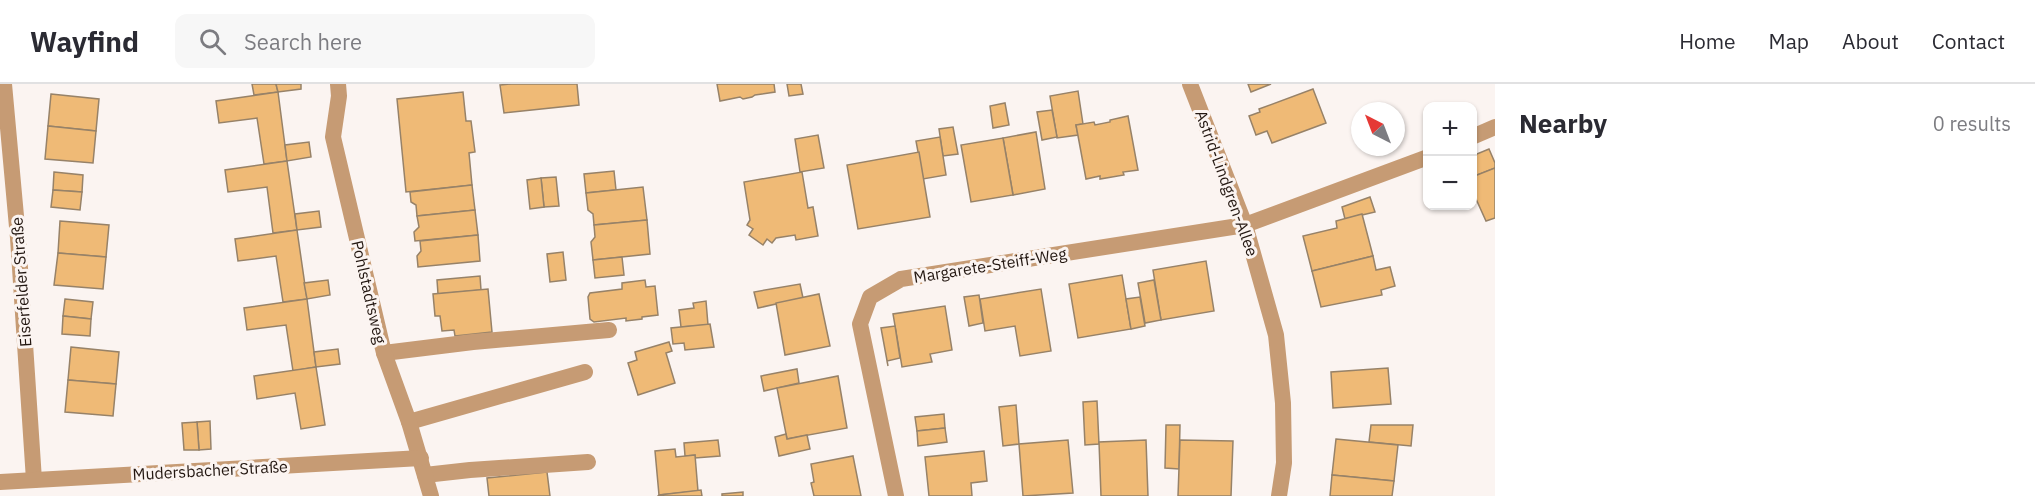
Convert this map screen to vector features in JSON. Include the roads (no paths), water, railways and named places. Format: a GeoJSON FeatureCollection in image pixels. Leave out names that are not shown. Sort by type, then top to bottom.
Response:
{"type":"FeatureCollection","features":[{"type":"Feature","properties":{"kind":"street","name":"Eiserfelder Straße"},"geometry":{"type":"LineString","coordinates":[[4,84],[18,238],[34,480]]}},
{"type":"Feature","properties":{"kind":"street","name":"Pohlstadtsweg"},"geometry":{"type":"LineString","coordinates":[[338,84],[339,96],[333,137],[384,353],[410,422],[431,496]]}},
{"type":"Feature","properties":{"kind":"street","name":"Astrid-Lindgren-Allee"},"geometry":{"type":"LineString","coordinates":[[1190,84],[1245,225],[1276,335],[1284,439],[1284,463],[1279,496]]}},
{"type":"Feature","properties":{"kind":"street"},"geometry":{"type":"LineString","coordinates":[[1477,135],[1495,128]]}},
{"type":"Feature","properties":{"kind":"street","name":"Margarete-Steiff-Weg"},"geometry":{"type":"LineString","coordinates":[[896,496],[860,324],[870,297],[901,279],[1245,225],[1423,159]]}},
{"type":"Feature","properties":{"kind":"street"},"geometry":{"type":"LineString","coordinates":[[384,353],[473,342],[609,330]]}},
{"type":"Feature","properties":{"kind":"street"},"geometry":{"type":"LineString","coordinates":[[410,422],[585,372]]}},
{"type":"Feature","properties":{"kind":"street","name":"Mudersbacher Straße"},"geometry":{"type":"LineString","coordinates":[[0,482],[421,458]]}},
{"type":"Feature","properties":{"kind":"street"},"geometry":{"type":"LineString","coordinates":[[426,475],[588,462]]}}]}
